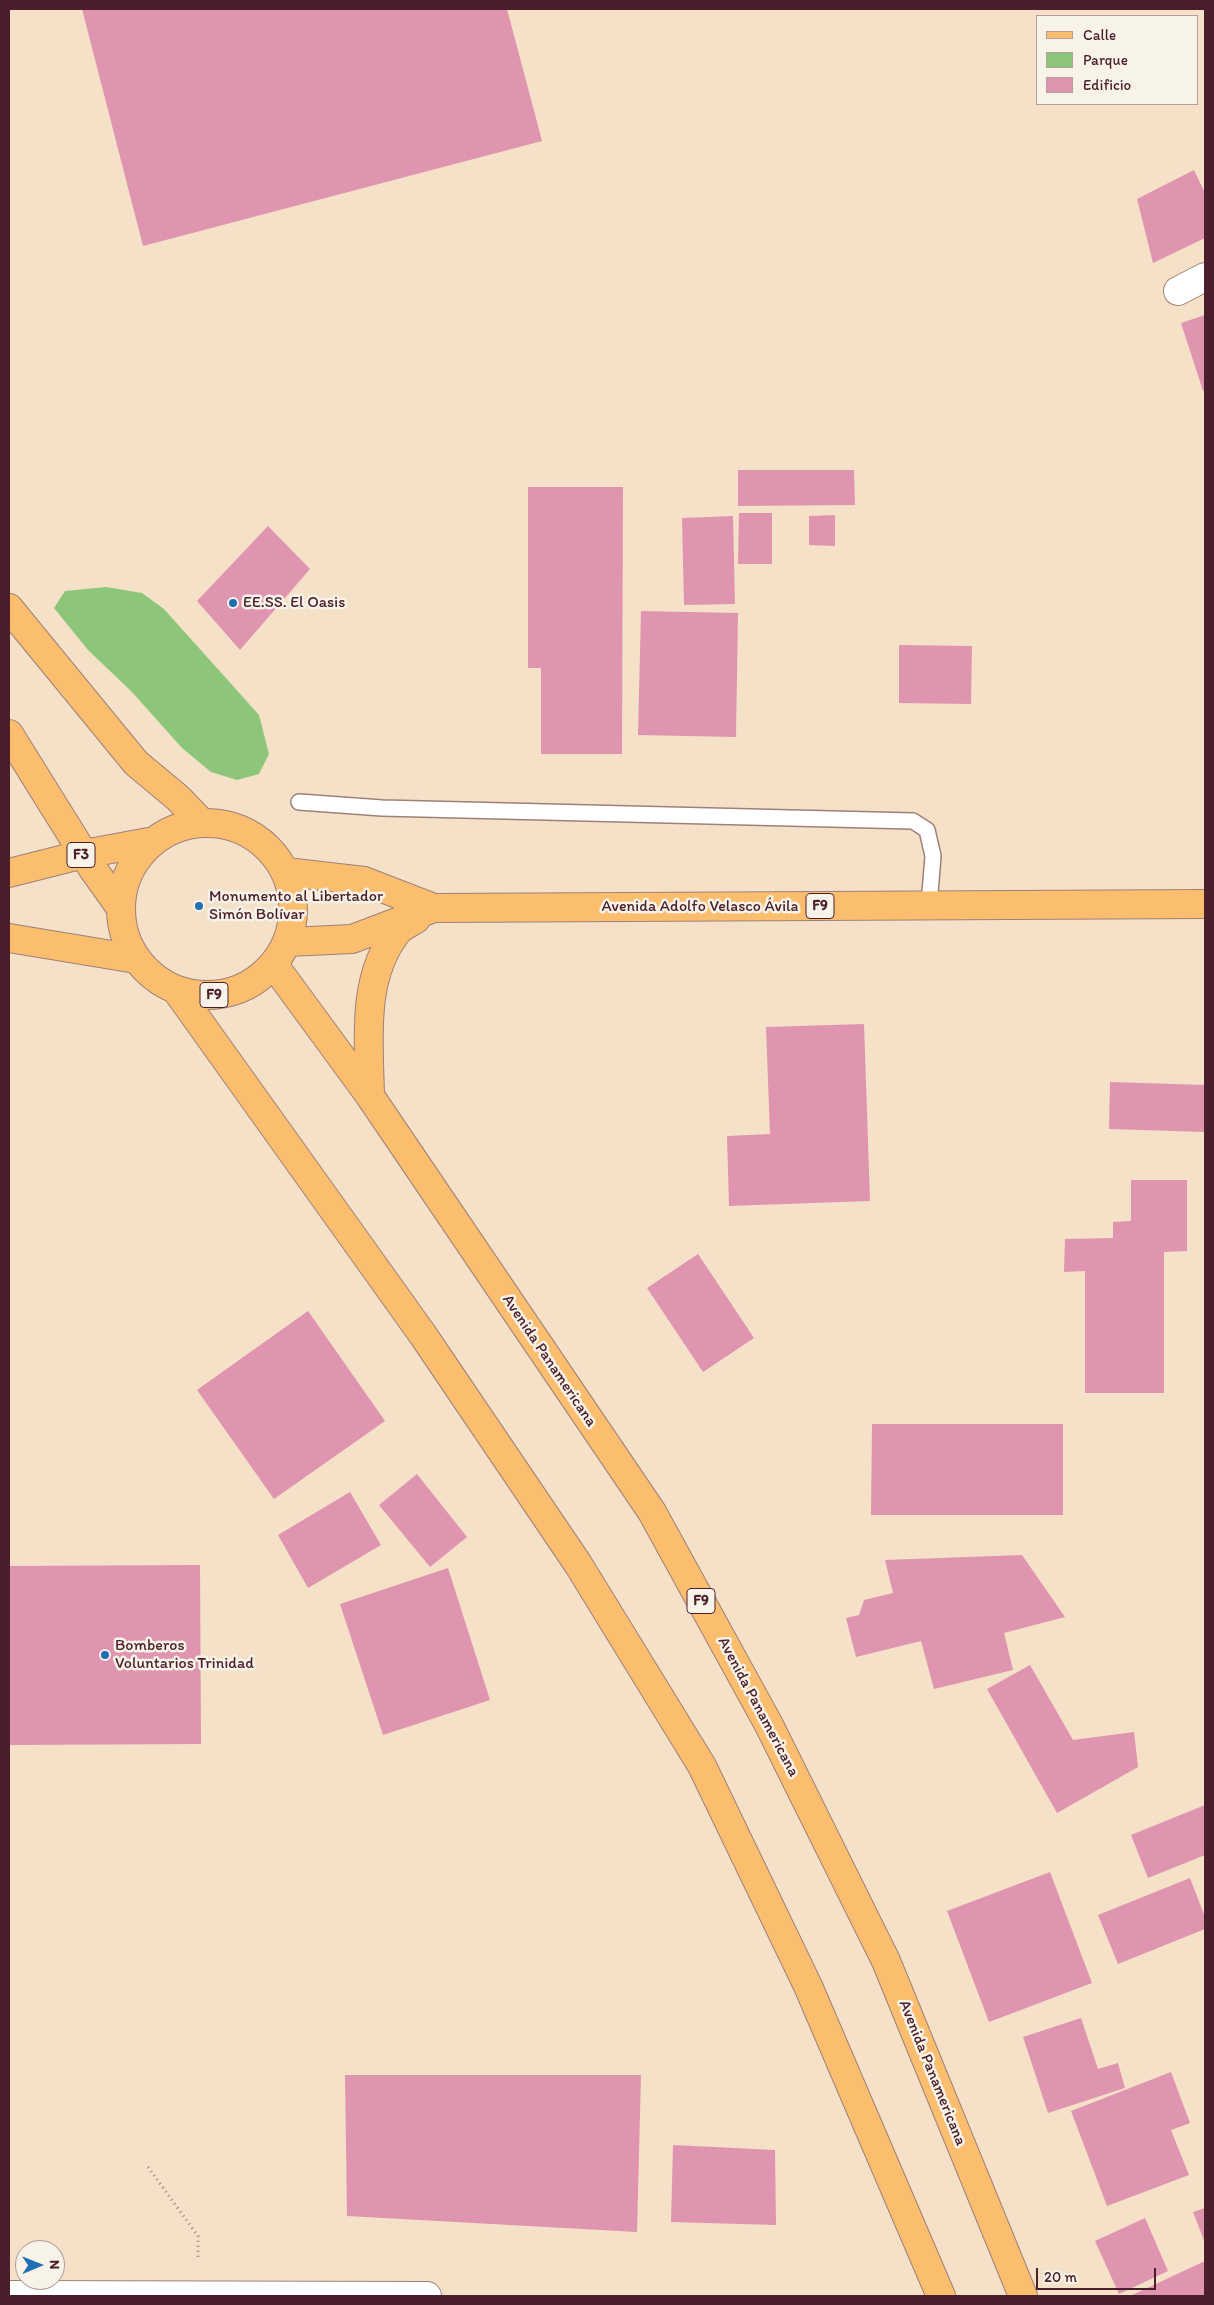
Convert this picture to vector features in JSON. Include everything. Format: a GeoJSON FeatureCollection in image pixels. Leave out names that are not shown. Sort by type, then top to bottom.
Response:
{"type":"FeatureCollection","features":[{"type":"Feature","properties":{"kind":"main road"},"geometry":{"type":"LineString","coordinates":[[9,608],[136,763],[178,798],[201,822]]}},
{"type":"Feature","properties":{"kind":"main road"},"geometry":{"type":"LineString","coordinates":[[9,734],[84,854],[120,907]]}},
{"type":"Feature","properties":{"kind":"main road","name":"F9"},"geometry":{"type":"LineString","coordinates":[[201,822],[231,825],[258,838],[279,860],[286,872],[293,895],[293,919],[288,942],[274,965],[254,983],[230,994],[204,996],[177,991],[154,978],[136,959],[124,934],[120,907],[125,882],[136,859],[154,841],[176,828],[201,822]]}},
{"type":"Feature","properties":{"kind":"main road","name":"F3"},"geometry":{"type":"LineString","coordinates":[[9,873],[84,854],[154,841]]}},
{"type":"Feature","properties":{"kind":"main road","name":"Avenida Adolfo Velasco Ávila"},"geometry":{"type":"LineString","coordinates":[[286,872],[364,881],[434,908]]}},
{"type":"Feature","properties":{"kind":"main road","name":"Avenida Adolfo Velasco Ávila"},"geometry":{"type":"LineString","coordinates":[[288,942],[352,939],[434,908],[1205,904]]}},
{"type":"Feature","properties":{"kind":"main road"},"geometry":{"type":"LineString","coordinates":[[370,1096],[368,1025],[375,972],[397,931],[434,908]]}},
{"type":"Feature","properties":{"kind":"main road"},"geometry":{"type":"LineString","coordinates":[[9,938],[136,959]]}},
{"type":"Feature","properties":{"kind":"main road","name":"Avenida Panamericana"},"geometry":{"type":"LineString","coordinates":[[274,965],[370,1096],[652,1512],[769,1725],[886,1960],[1023,2296]]}},
{"type":"Feature","properties":{"kind":"main road","name":"F9"},"geometry":{"type":"LineString","coordinates":[[177,991],[440,1360],[578,1564],[702,1766],[808,1986],[941,2296]]}},
{"type":"Feature","properties":{"kind":"street"},"geometry":{"type":"LineString","coordinates":[[1178,291],[1205,277]]}},
{"type":"Feature","properties":{"kind":"street"},"geometry":{"type":"LineString","coordinates":[[9,2295],[427,2296]]}},
{"type":"Feature","properties":{"kind":"lane"},"geometry":{"type":"LineString","coordinates":[[299,802],[382,808],[913,821],[927,830],[933,856],[928,905]]}},
{"type":"Feature","properties":{"kind":"path"},"geometry":{"type":"LineString","coordinates":[[148,2167],[198,2236],[198,2294]]}},
{"type":"Feature","properties":{"kind":"green space"},"geometry":{"type":"Polygon","coordinates":[[[106,587],[142,593],[164,609],[259,715],[269,754],[259,774],[237,780],[211,772],[182,748],[132,692],[88,650],[54,608],[65,591],[106,587]]]}},
{"type":"Feature","properties":{"kind":"building"},"geometry":{"type":"Polygon","coordinates":[[[82,9],[507,9],[542,141],[143,246],[82,9]]]}},
{"type":"Feature","properties":{"kind":"building"},"geometry":{"type":"Polygon","coordinates":[[[1194,170],[1205,193],[1205,238],[1153,263],[1137,199],[1194,170]]]}},
{"type":"Feature","properties":{"kind":"building"},"geometry":{"type":"Polygon","coordinates":[[[1205,315],[1205,390],[1203,391],[1181,323],[1205,315]]]}},
{"type":"Feature","properties":{"kind":"building"},"geometry":{"type":"Polygon","coordinates":[[[738,470],[854,470],[855,505],[738,506],[738,470]]]}},
{"type":"Feature","properties":{"kind":"building"},"geometry":{"type":"Polygon","coordinates":[[[528,487],[623,487],[622,754],[541,754],[541,668],[528,668],[528,487]]]}},
{"type":"Feature","properties":{"kind":"building"},"geometry":{"type":"Polygon","coordinates":[[[739,513],[772,513],[772,564],[738,564],[739,513]]]}},
{"type":"Feature","properties":{"kind":"building"},"geometry":{"type":"Polygon","coordinates":[[[835,515],[835,546],[809,545],[809,516],[835,515]]]}},
{"type":"Feature","properties":{"kind":"building"},"geometry":{"type":"Polygon","coordinates":[[[733,516],[735,604],[684,605],[682,518],[733,516]]]}},
{"type":"Feature","properties":{"kind":"building"},"geometry":{"type":"Polygon","coordinates":[[[268,526],[310,569],[240,650],[197,601],[268,526]]]}},
{"type":"Feature","properties":{"kind":"building"},"geometry":{"type":"Polygon","coordinates":[[[641,611],[738,613],[736,737],[638,735],[641,611]]]}},
{"type":"Feature","properties":{"kind":"building"},"geometry":{"type":"Polygon","coordinates":[[[899,645],[972,646],[971,704],[899,703],[899,645]]]}},
{"type":"Feature","properties":{"kind":"building"},"geometry":{"type":"Polygon","coordinates":[[[864,1024],[870,1201],[729,1206],[727,1136],[770,1134],[766,1027],[864,1024]]]}},
{"type":"Feature","properties":{"kind":"building"},"geometry":{"type":"Polygon","coordinates":[[[1110,1082],[1205,1085],[1205,1132],[1109,1129],[1110,1082]]]}},
{"type":"Feature","properties":{"kind":"building"},"geometry":{"type":"Polygon","coordinates":[[[1131,1180],[1187,1180],[1187,1251],[1164,1252],[1164,1393],[1085,1393],[1085,1271],[1064,1272],[1065,1239],[1113,1238],[1113,1222],[1131,1221],[1131,1180]]]}},
{"type":"Feature","properties":{"kind":"building"},"geometry":{"type":"Polygon","coordinates":[[[698,1254],[754,1338],[703,1372],[647,1288],[698,1254]]]}},
{"type":"Feature","properties":{"kind":"building"},"geometry":{"type":"Polygon","coordinates":[[[308,1311],[385,1421],[274,1499],[197,1390],[308,1311]]]}},
{"type":"Feature","properties":{"kind":"building"},"geometry":{"type":"Polygon","coordinates":[[[872,1424],[1063,1424],[1063,1515],[871,1515],[872,1424]]]}},
{"type":"Feature","properties":{"kind":"building"},"geometry":{"type":"Polygon","coordinates":[[[417,1474],[467,1537],[430,1567],[379,1505],[417,1474]]]}},
{"type":"Feature","properties":{"kind":"building"},"geometry":{"type":"Polygon","coordinates":[[[350,1492],[381,1545],[308,1588],[278,1535],[350,1492]]]}},
{"type":"Feature","properties":{"kind":"building"},"geometry":{"type":"Polygon","coordinates":[[[1022,1555],[1065,1617],[1004,1633],[1013,1670],[934,1689],[921,1641],[856,1657],[846,1618],[859,1615],[864,1600],[893,1593],[885,1560],[1022,1555]]]}},
{"type":"Feature","properties":{"kind":"building","name":"Bomberos Voluntarios Trinidad"},"geometry":{"type":"Polygon","coordinates":[[[200,1565],[201,1744],[9,1745],[9,1566],[200,1565]]]}},
{"type":"Feature","properties":{"kind":"building"},"geometry":{"type":"Polygon","coordinates":[[[448,1568],[490,1700],[383,1735],[340,1604],[448,1568]]]}},
{"type":"Feature","properties":{"kind":"building"},"geometry":{"type":"Polygon","coordinates":[[[1030,1665],[1073,1740],[1134,1732],[1138,1767],[1057,1813],[987,1689],[1030,1665]]]}},
{"type":"Feature","properties":{"kind":"building"},"geometry":{"type":"Polygon","coordinates":[[[1205,1805],[1205,1855],[1148,1878],[1131,1835],[1205,1805]]]}},
{"type":"Feature","properties":{"kind":"building"},"geometry":{"type":"Polygon","coordinates":[[[1050,1872],[1092,1983],[989,2022],[947,1911],[1050,1872]]]}},
{"type":"Feature","properties":{"kind":"building"},"geometry":{"type":"Polygon","coordinates":[[[1190,1878],[1205,1917],[1205,1929],[1118,1964],[1098,1915],[1190,1878]]]}},
{"type":"Feature","properties":{"kind":"building"},"geometry":{"type":"Polygon","coordinates":[[[1081,2018],[1098,2069],[1118,2063],[1125,2088],[1048,2113],[1023,2037],[1081,2018]]]}},
{"type":"Feature","properties":{"kind":"building"},"geometry":{"type":"Polygon","coordinates":[[[1171,2072],[1190,2123],[1171,2130],[1189,2175],[1107,2206],[1071,2111],[1171,2072]]]}},
{"type":"Feature","properties":{"kind":"building"},"geometry":{"type":"Polygon","coordinates":[[[345,2075],[641,2075],[637,2232],[347,2216],[345,2075]]]}},
{"type":"Feature","properties":{"kind":"building"},"geometry":{"type":"Polygon","coordinates":[[[673,2145],[775,2150],[776,2225],[671,2222],[673,2145]]]}},
{"type":"Feature","properties":{"kind":"building"},"geometry":{"type":"Polygon","coordinates":[[[1205,2208],[1205,2243],[1193,2212],[1205,2208]]]}},
{"type":"Feature","properties":{"kind":"building"},"geometry":{"type":"Polygon","coordinates":[[[1145,2218],[1168,2271],[1119,2294],[1095,2241],[1145,2218]]]}},
{"type":"Feature","properties":{"kind":"building"},"geometry":{"type":"Polygon","coordinates":[[[1205,2261],[1205,2296],[1130,2296],[1205,2261]]]}},
{"type":"Feature","properties":{"kind":"place","name":"EE.SS. El Oasis"},"geometry":{"type":"Point","coordinates":[233,603]}},
{"type":"Feature","properties":{"kind":"place","name":"Monumento al Libertador Simón Bolívar"},"geometry":{"type":"Point","coordinates":[199,906]}},
{"type":"Feature","properties":{"kind":"place","name":"Bomberos Voluntarios Trinidad"},"geometry":{"type":"Point","coordinates":[105,1655]}}]}
